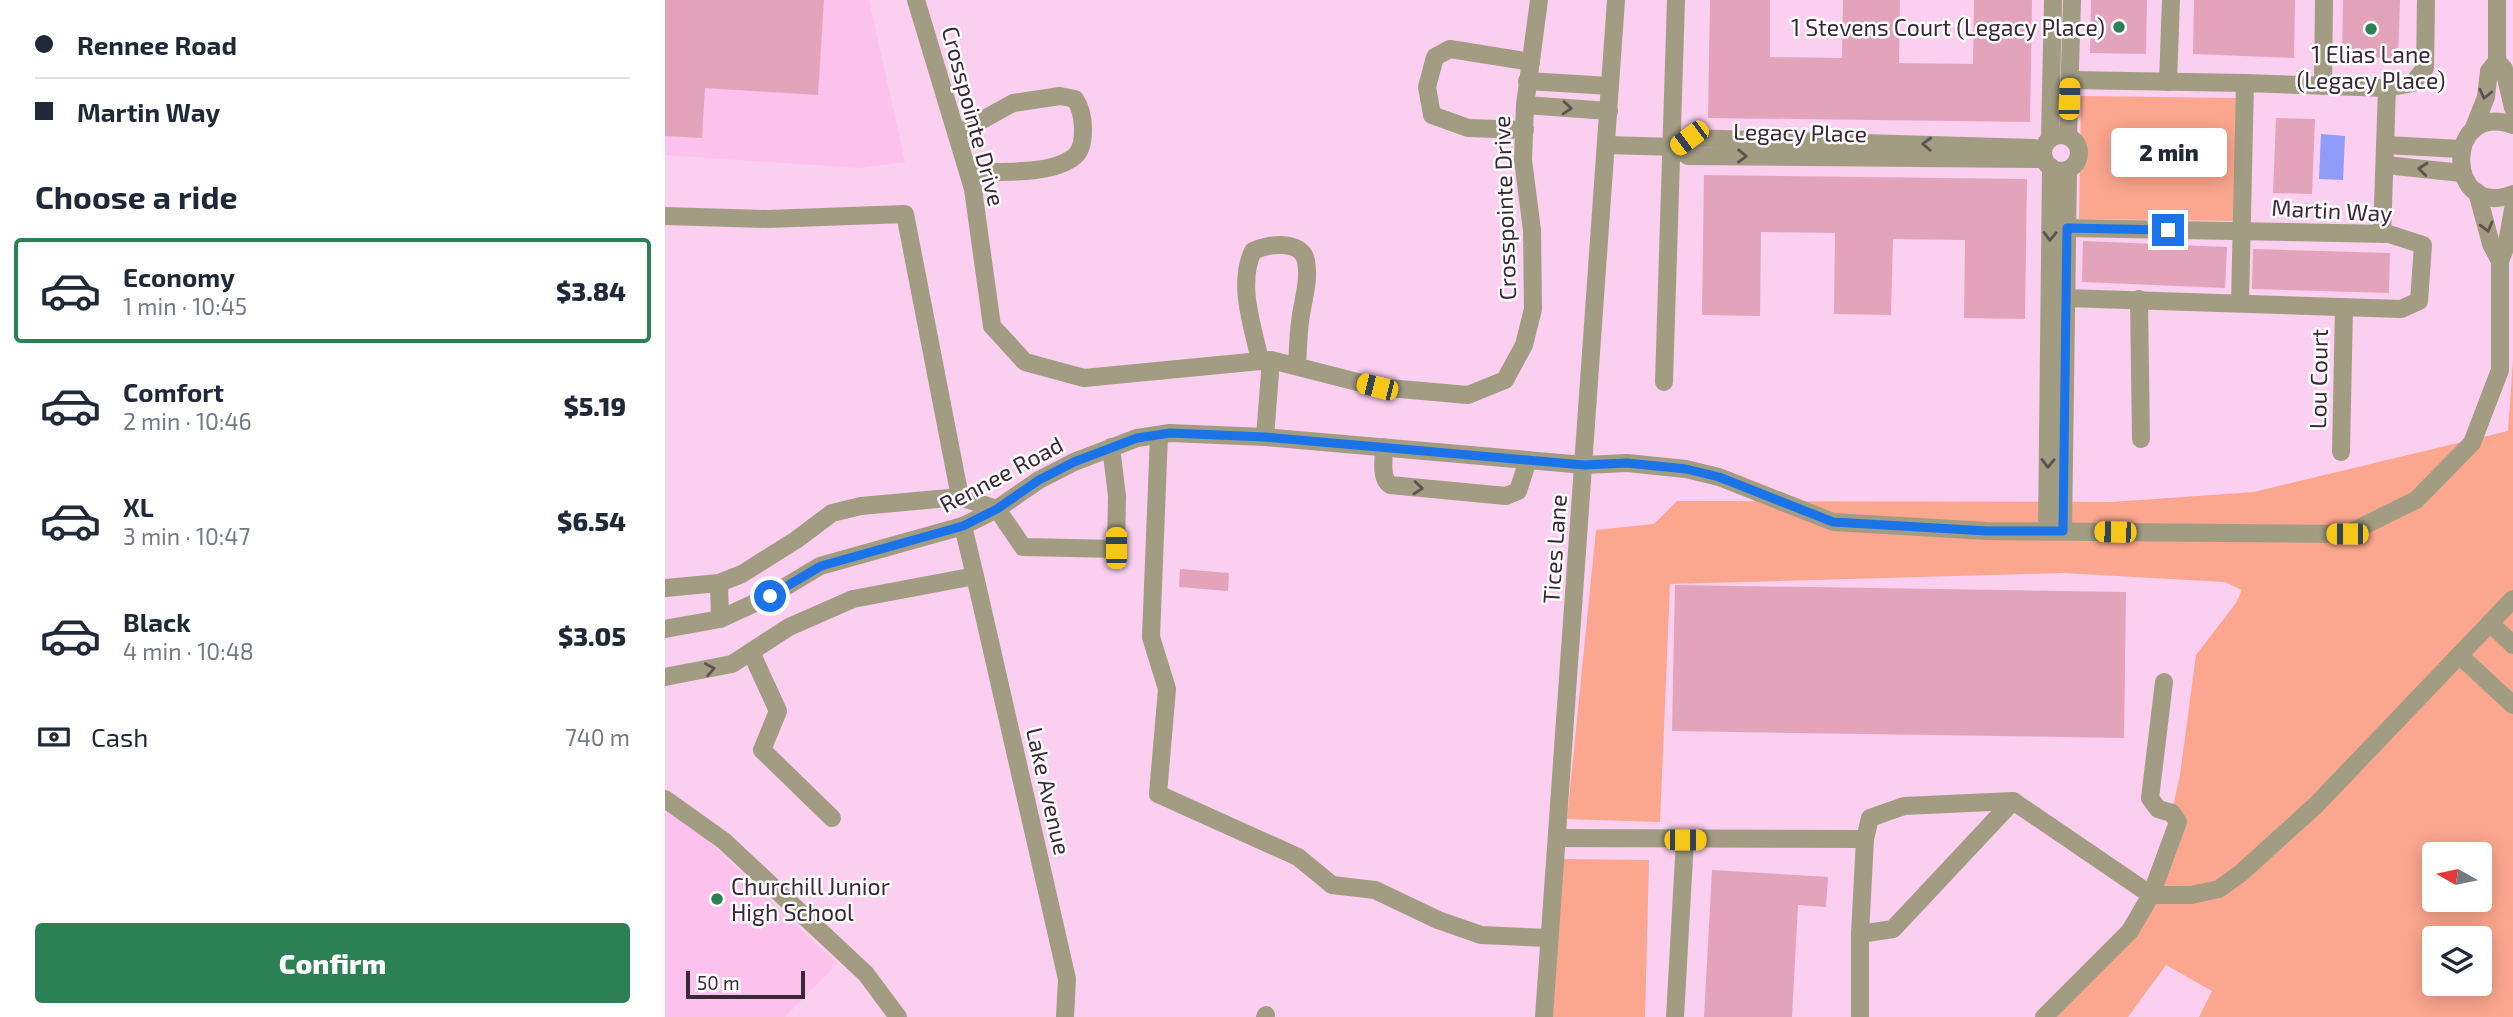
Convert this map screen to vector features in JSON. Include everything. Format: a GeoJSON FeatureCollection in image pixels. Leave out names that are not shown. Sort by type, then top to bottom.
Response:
{"type":"FeatureCollection","features":[{"type":"Feature","properties":{"kind":"street","name":"Crosspointe Drive"},"geometry":{"type":"LineString","coordinates":[[916,0],[973,189],[992,326],[1025,362],[1084,378],[1266,361],[1297,366],[1377,387],[1468,395],[1505,380],[1524,345],[1533,309],[1532,230],[1523,160],[1527,81],[1539,0]]}},
{"type":"Feature","properties":{"kind":"street","name":"Tices Lane"},"geometry":{"type":"LineString","coordinates":[[1544,1017],[1616,0]]}},
{"type":"Feature","properties":{"kind":"street"},"geometry":{"type":"LineString","coordinates":[[1664,382],[1674,147],[1676,0]]}},
{"type":"Feature","properties":{"kind":"street"},"geometry":{"type":"LineString","coordinates":[[2053,0],[2058,322],[2055,531]]}},
{"type":"Feature","properties":{"kind":"street"},"geometry":{"type":"LineString","coordinates":[[2058,322],[2066,298],[2067,228],[2054,153],[2070,80],[2072,0]]}},
{"type":"Feature","properties":{"kind":"street"},"geometry":{"type":"LineString","coordinates":[[2168,82],[2171,0]]}},
{"type":"Feature","properties":{"kind":"street"},"geometry":{"type":"LineString","coordinates":[[2323,86],[2324,0]]}},
{"type":"Feature","properties":{"kind":"street"},"geometry":{"type":"LineString","coordinates":[[2070,80],[2387,88],[2413,83],[2425,68],[2426,0]]}},
{"type":"Feature","properties":{"kind":"street"},"geometry":{"type":"LineString","coordinates":[[2497,0],[2497,61],[2489,71],[2486,97],[2473,130],[2461,149],[2459,161],[2468,184],[2477,192],[2497,198],[2513,194]]}},
{"type":"Feature","properties":{"kind":"street"},"geometry":{"type":"LineString","coordinates":[[1525,130],[1468,128],[1432,115],[1426,87],[1435,57],[1450,50],[1531,62]]}},
{"type":"Feature","properties":{"kind":"street"},"geometry":{"type":"LineString","coordinates":[[2497,61],[2504,69],[2513,108]]}},
{"type":"Feature","properties":{"kind":"street"},"geometry":{"type":"LineString","coordinates":[[1527,81],[1610,86]]}},
{"type":"Feature","properties":{"kind":"street"},"geometry":{"type":"LineString","coordinates":[[2241,303],[2245,83]]}},
{"type":"Feature","properties":{"kind":"street"},"geometry":{"type":"LineString","coordinates":[[2382,234],[2387,88]]}},
{"type":"Feature","properties":{"kind":"street"},"geometry":{"type":"LineString","coordinates":[[957,134],[1013,103],[1060,96],[1075,99],[1078,103],[1083,136],[1080,150],[1075,156],[1053,167],[1040,169],[968,172]]}},
{"type":"Feature","properties":{"kind":"street"},"geometry":{"type":"LineString","coordinates":[[1525,105],[1609,111]]}},
{"type":"Feature","properties":{"kind":"street"},"geometry":{"type":"LineString","coordinates":[[2473,130],[2494,122],[2513,125]]}},
{"type":"Feature","properties":{"kind":"street","name":"Legacy Place"},"geometry":{"type":"LineString","coordinates":[[1606,145],[1674,147],[1689,138],[2054,153]]}},
{"type":"Feature","properties":{"kind":"street"},"geometry":{"type":"LineString","coordinates":[[2386,145],[2461,149]]}},
{"type":"Feature","properties":{"kind":"street"},"geometry":{"type":"LineString","coordinates":[[2385,165],[2462,173]]}},
{"type":"Feature","properties":{"kind":"street"},"geometry":{"type":"LineString","coordinates":[[2477,192],[2491,244],[2500,261]]}},
{"type":"Feature","properties":{"kind":"street"},"geometry":{"type":"LineString","coordinates":[[2500,261],[2507,243],[2513,209]]}},
{"type":"Feature","properties":{"kind":"street"},"geometry":{"type":"LineString","coordinates":[[665,216],[768,219],[905,214],[960,497]]}},
{"type":"Feature","properties":{"kind":"street","name":"Martin Way"},"geometry":{"type":"LineString","coordinates":[[2066,298],[2401,309],[2419,301],[2423,245],[2382,234],[2067,228]]}},
{"type":"Feature","properties":{"kind":"street"},"geometry":{"type":"LineString","coordinates":[[1265,437],[1266,361],[1248,305],[1245,277],[1253,251],[1262,247],[1290,246],[1304,256],[1306,261],[1297,366]]}},
{"type":"Feature","properties":{"kind":"street","name":"Rennee Road"},"geometry":{"type":"LineString","coordinates":[[665,629],[720,619],[770,596],[821,566],[963,526],[997,509],[1039,480],[1074,462],[1137,438],[1170,433],[1265,437],[1584,465],[1627,463],[1697,472],[1719,477],[1833,522],[1987,531],[2347,534],[2416,500],[2472,443],[2500,370],[2500,261]]}},
{"type":"Feature","properties":{"kind":"street"},"geometry":{"type":"LineString","coordinates":[[2139,299],[2141,439]]}},
{"type":"Feature","properties":{"kind":"street","name":"Lou Court"},"geometry":{"type":"LineString","coordinates":[[2341,452],[2344,307]]}},
{"type":"Feature","properties":{"kind":"street"},"geometry":{"type":"LineString","coordinates":[[1159,435],[1151,637],[1167,689],[1158,794],[1298,857],[1332,886],[1375,890],[1438,920],[1481,935],[1548,938]]}},
{"type":"Feature","properties":{"kind":"street"},"geometry":{"type":"LineString","coordinates":[[665,588],[719,583],[742,574],[796,540],[832,513],[861,506],[960,497],[997,509],[1023,547],[1116,548],[1117,495],[1111,447]]}},
{"type":"Feature","properties":{"kind":"street"},"geometry":{"type":"LineString","coordinates":[[1384,447],[1384,477],[1388,484],[1506,496],[1518,491],[1528,460]]}},
{"type":"Feature","properties":{"kind":"street","name":"Lake Avenue"},"geometry":{"type":"LineString","coordinates":[[963,526],[1067,979],[1065,1017]]}},
{"type":"Feature","properties":{"kind":"street"},"geometry":{"type":"LineString","coordinates":[[665,677],[732,664],[789,627],[853,599],[975,576]]}},
{"type":"Feature","properties":{"kind":"street"},"geometry":{"type":"LineString","coordinates":[[719,583],[720,619]]}},
{"type":"Feature","properties":{"kind":"street"},"geometry":{"type":"LineString","coordinates":[[1860,1017],[1860,934],[1865,839],[1870,818],[1904,806],[2013,801],[2151,895],[2192,895],[2219,889],[2241,873],[2316,805],[2513,599]]}},
{"type":"Feature","properties":{"kind":"street"},"geometry":{"type":"LineString","coordinates":[[2490,623],[2513,645]]}},
{"type":"Feature","properties":{"kind":"street"},"geometry":{"type":"LineString","coordinates":[[751,652],[778,711],[762,750],[832,818]]}},
{"type":"Feature","properties":{"kind":"street"},"geometry":{"type":"LineString","coordinates":[[2459,655],[2513,705]]}},
{"type":"Feature","properties":{"kind":"street"},"geometry":{"type":"LineString","coordinates":[[2044,1017],[2130,931],[2151,895],[2178,822],[2172,813],[2158,808],[2150,798],[2164,682]]}},
{"type":"Feature","properties":{"kind":"street"},"geometry":{"type":"LineString","coordinates":[[665,800],[734,850],[866,974],[898,1017]]}},
{"type":"Feature","properties":{"kind":"street"},"geometry":{"type":"LineString","coordinates":[[1860,934],[1893,929],[2013,801]]}},
{"type":"Feature","properties":{"kind":"street"},"geometry":{"type":"LineString","coordinates":[[1557,838],[1865,839]]}},
{"type":"Feature","properties":{"kind":"street"},"geometry":{"type":"LineString","coordinates":[[1675,1017],[1685,840]]}},
{"type":"Feature","properties":{"kind":"shaded area"},"geometry":{"type":"Polygon","coordinates":[[[665,0],[869,0],[905,162],[859,168],[665,155],[665,0]]]}},
{"type":"Feature","properties":{"kind":"shaded area"},"geometry":{"type":"Polygon","coordinates":[[[2081,96],[2237,98],[2236,221],[2079,219],[2081,96]]]}},
{"type":"Feature","properties":{"kind":"shaded area"},"geometry":{"type":"Polygon","coordinates":[[[2513,360],[2513,1017],[2199,1017],[2212,991],[2166,965],[2128,1017],[2052,1017],[2134,929],[2168,829],[2180,775],[2196,655],[2236,603],[2242,590],[2225,582],[2064,573],[1670,584],[1660,822],[1567,819],[1596,530],[1654,524],[1677,501],[2112,502],[2254,492],[2508,431],[2513,360]]]}},
{"type":"Feature","properties":{"kind":"shaded area","name":"Churchill Junior High School"},"geometry":{"type":"Polygon","coordinates":[[[665,809],[702,835],[837,964],[785,1017],[665,1017],[665,809]]]}},
{"type":"Feature","properties":{"kind":"shaded area"},"geometry":{"type":"Polygon","coordinates":[[[1561,859],[1649,860],[1645,1017],[1553,1017],[1561,859]]]}},
{"type":"Feature","properties":{"kind":"water"},"geometry":{"type":"Polygon","coordinates":[[[2321,134],[2345,136],[2343,180],[2319,179],[2321,134]]]}},
{"type":"Feature","properties":{"kind":"building"},"geometry":{"type":"Polygon","coordinates":[[[665,0],[824,0],[818,95],[705,88],[702,138],[665,136],[665,0]]]}},
{"type":"Feature","properties":{"kind":"building"},"geometry":{"type":"Polygon","coordinates":[[[1710,0],[1770,0],[1770,57],[1842,58],[1843,0],[1900,0],[1899,63],[1973,64],[1974,0],[2032,0],[2030,122],[1708,118],[1710,0]]]}},
{"type":"Feature","properties":{"kind":"building","name":"1 Stevens Court (Legacy Place)"},"geometry":{"type":"Polygon","coordinates":[[[2091,0],[2147,0],[2146,54],[2090,53],[2091,0]]]}},
{"type":"Feature","properties":{"kind":"building"},"geometry":{"type":"Polygon","coordinates":[[[2194,0],[2295,0],[2294,58],[2193,54],[2194,0]]]}},
{"type":"Feature","properties":{"kind":"building","name":"1 Elias Lane (Legacy Place)"},"geometry":{"type":"Polygon","coordinates":[[[2343,0],[2400,0],[2398,58],[2342,57],[2343,0]]]}},
{"type":"Feature","properties":{"kind":"building"},"geometry":{"type":"Polygon","coordinates":[[[2276,118],[2315,119],[2312,194],[2273,193],[2276,118]]]}},
{"type":"Feature","properties":{"kind":"building"},"geometry":{"type":"Polygon","coordinates":[[[1704,175],[2027,179],[2025,319],[1964,318],[1965,240],[1893,239],[1891,315],[1834,314],[1835,233],[1761,232],[1760,316],[1702,315],[1704,175]]]}},
{"type":"Feature","properties":{"kind":"building"},"geometry":{"type":"Polygon","coordinates":[[[2083,241],[2227,247],[2225,288],[2082,282],[2083,241]]]}},
{"type":"Feature","properties":{"kind":"building"},"geometry":{"type":"Polygon","coordinates":[[[2253,249],[2390,253],[2389,293],[2252,289],[2253,249]]]}},
{"type":"Feature","properties":{"kind":"building"},"geometry":{"type":"Polygon","coordinates":[[[1180,569],[1229,573],[1228,591],[1179,587],[1180,569]]]}},
{"type":"Feature","properties":{"kind":"building"},"geometry":{"type":"Polygon","coordinates":[[[1675,585],[2126,592],[2124,738],[1672,731],[1675,585]]]}},
{"type":"Feature","properties":{"kind":"building"},"geometry":{"type":"Polygon","coordinates":[[[1712,870],[1828,877],[1826,907],[1798,905],[1792,1017],[1704,1017],[1712,870]]]}},
{"type":"Feature","properties":{"kind":"place","name":"1 Stevens Court (Legacy Place)"},"geometry":{"type":"Point","coordinates":[2119,27]}},
{"type":"Feature","properties":{"kind":"place","name":"1 Elias Lane (Legacy Place)"},"geometry":{"type":"Point","coordinates":[2371,29]}},
{"type":"Feature","properties":{"kind":"place","name":"Churchill Junior High School"},"geometry":{"type":"Point","coordinates":[717,899]}},
{"type":"Feature","properties":{"kind":"route"},"geometry":{"type":"LineString","coordinates":[[770,596],[821,566],[963,526],[997,509],[1039,480],[1092,454],[1137,438],[1170,433],[1265,437],[1584,465],[1631,463],[1686,469],[1719,477],[1833,522],[1987,531],[2063,531],[2067,228],[2168,230]]}}]}
